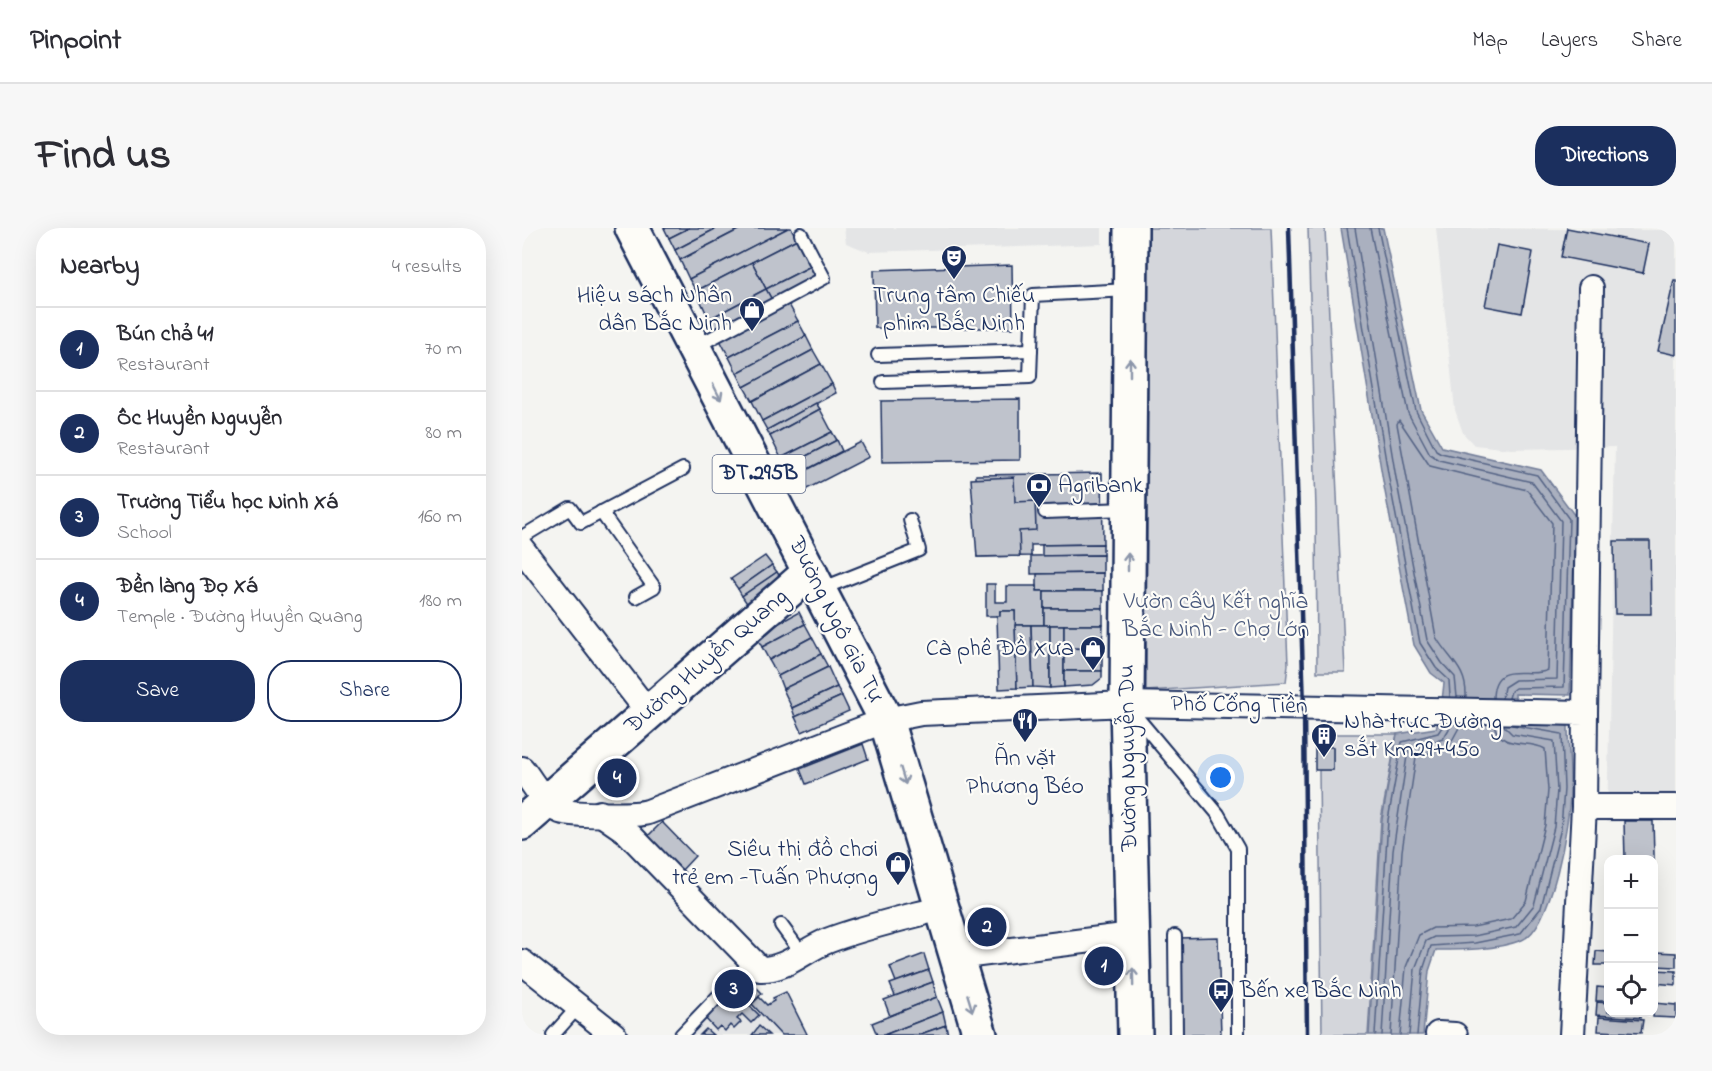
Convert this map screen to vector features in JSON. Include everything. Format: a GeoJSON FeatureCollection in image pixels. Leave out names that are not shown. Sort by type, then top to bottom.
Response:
{"type":"FeatureCollection","features":[{"type":"Feature","properties":{"kind":"main road","name":"Đường Ngô Gia Tự"},"geometry":{"type":"LineString","coordinates":[[632,228],[886,720],[980,1035]]}},
{"type":"Feature","properties":{"kind":"main road","name":"Đường Nguyễn Du"},"geometry":{"type":"LineString","coordinates":[[1131,228],[1127,704],[1135,1035]]}},
{"type":"Feature","properties":{"kind":"main road","name":"Đường Huyền Quang"},"geometry":{"type":"LineString","coordinates":[[522,823],[649,713],[815,581]]}},
{"type":"Feature","properties":{"kind":"street"},"geometry":{"type":"LineString","coordinates":[[1572,1035],[1584,807],[1591,288]]}},
{"type":"Feature","properties":{"kind":"street"},"geometry":{"type":"LineString","coordinates":[[522,549],[649,713]]}},
{"type":"Feature","properties":{"kind":"street","name":"Phố Cổng Tiền"},"geometry":{"type":"LineString","coordinates":[[548,802],[561,811],[633,814],[648,812],[886,720],[921,713],[1127,704],[1585,713]]}},
{"type":"Feature","properties":{"kind":"street"},"geometry":{"type":"LineString","coordinates":[[522,769],[548,802]]}},
{"type":"Feature","properties":{"kind":"street"},"geometry":{"type":"LineString","coordinates":[[1584,807],[1676,807]]}},
{"type":"Feature","properties":{"kind":"street"},"geometry":{"type":"LineString","coordinates":[[600,813],[626,831],[695,900],[755,966],[769,970],[826,941],[942,908]]}},
{"type":"Feature","properties":{"kind":"street"},"geometry":{"type":"LineString","coordinates":[[957,957],[1132,935]]}},
{"type":"Feature","properties":{"kind":"street"},"geometry":{"type":"LineString","coordinates":[[522,962],[614,1035]]}},
{"type":"Feature","properties":{"kind":"street"},"geometry":{"type":"LineString","coordinates":[[1438,1034],[1455,1035]]}},
{"type":"Feature","properties":{"kind":"lane"},"geometry":{"type":"LineString","coordinates":[[694,348],[824,278],[801,234]]}},
{"type":"Feature","properties":{"kind":"lane"},"geometry":{"type":"LineString","coordinates":[[883,382],[1030,377],[1033,295],[1130,290]]}},
{"type":"Feature","properties":{"kind":"lane"},"geometry":{"type":"LineString","coordinates":[[878,355],[1031,350]]}},
{"type":"Feature","properties":{"kind":"lane"},"geometry":{"type":"LineString","coordinates":[[522,537],[570,508],[581,523],[683,469]]}},
{"type":"Feature","properties":{"kind":"lane"},"geometry":{"type":"LineString","coordinates":[[1045,512],[1129,509]]}},
{"type":"Feature","properties":{"kind":"lane"},"geometry":{"type":"LineString","coordinates":[[601,512],[654,586],[636,597]]}},
{"type":"Feature","properties":{"kind":"lane"},"geometry":{"type":"LineString","coordinates":[[815,581],[919,550],[910,520]]}},
{"type":"Feature","properties":{"kind":"lane"},"geometry":{"type":"LineString","coordinates":[[1127,704],[1218,814],[1238,849],[1238,1035]]}},
{"type":"Feature","properties":{"kind":"lane"},"geometry":{"type":"LineString","coordinates":[[781,925],[802,954]]}},
{"type":"Feature","properties":{"kind":"lane"},"geometry":{"type":"LineString","coordinates":[[1175,936],[1176,1035]]}},
{"type":"Feature","properties":{"kind":"lane"},"geometry":{"type":"LineString","coordinates":[[681,1035],[755,966]]}},
{"type":"Feature","properties":{"kind":"lane"},"geometry":{"type":"LineString","coordinates":[[554,1035],[578,1007]]}},
{"type":"Feature","properties":{"kind":"shaded area"},"geometry":{"type":"Polygon","coordinates":[[[844,228],[1102,228],[1102,244],[869,252],[846,243],[844,228]]]}},
{"type":"Feature","properties":{"kind":"shaded area"},"geometry":{"type":"Polygon","coordinates":[[[1436,228],[1676,230],[1676,821],[1607,822],[1615,447],[1511,449],[1474,445],[1463,433],[1455,410],[1436,228]]]}},
{"type":"Feature","properties":{"kind":"shaded area"},"geometry":{"type":"Polygon","coordinates":[[[734,970],[787,1035],[680,1035],[734,970]]]}},
{"type":"Feature","properties":{"kind":"green space","name":"Vườn cây Kết nghĩa Bắc Ninh - Chợ Lớn"},"geometry":{"type":"Polygon","coordinates":[[[1149,228],[1271,228],[1288,665],[1286,682],[1146,691],[1149,228]]]}},
{"type":"Feature","properties":{"kind":"green space"},"geometry":{"type":"Polygon","coordinates":[[[1308,228],[1325,228],[1345,672],[1317,672],[1316,509],[1308,228]]]}},
{"type":"Feature","properties":{"kind":"green space"},"geometry":{"type":"Polygon","coordinates":[[[1320,734],[1397,734],[1381,819],[1368,1035],[1322,1035],[1319,770],[1333,770],[1333,748],[1320,748],[1320,734]]]}},
{"type":"Feature","properties":{"kind":"water"},"geometry":{"type":"Polygon","coordinates":[[[1341,228],[1383,228],[1421,410],[1442,447],[1541,470],[1575,516],[1570,695],[1515,694],[1516,721],[1568,726],[1569,806],[1557,872],[1542,916],[1533,931],[1522,940],[1491,948],[1436,950],[1429,971],[1423,1035],[1369,1035],[1382,820],[1397,734],[1436,728],[1440,718],[1444,683],[1431,673],[1414,645],[1383,481],[1341,228]]]}},
{"type":"Feature","properties":{"kind":"building"},"geometry":{"type":"Polygon","coordinates":[[[664,228],[689,228],[669,238],[664,228]]]}},
{"type":"Feature","properties":{"kind":"building"},"geometry":{"type":"Polygon","coordinates":[[[689,228],[717,228],[675,250],[669,238],[689,228]]]}},
{"type":"Feature","properties":{"kind":"building"},"geometry":{"type":"Polygon","coordinates":[[[717,228],[742,228],[680,260],[675,250],[717,228]]]}},
{"type":"Feature","properties":{"kind":"building"},"geometry":{"type":"Polygon","coordinates":[[[742,228],[788,228],[689,279],[680,260],[742,228]]]}},
{"type":"Feature","properties":{"kind":"building"},"geometry":{"type":"Polygon","coordinates":[[[791,228],[797,239],[696,291],[689,279],[791,228]]]}},
{"type":"Feature","properties":{"kind":"building"},"geometry":{"type":"Polygon","coordinates":[[[1567,228],[1649,244],[1643,273],[1561,257],[1567,228]]]}},
{"type":"Feature","properties":{"kind":"building"},"geometry":{"type":"Polygon","coordinates":[[[797,239],[811,266],[766,289],[752,262],[797,239]]]}},
{"type":"Feature","properties":{"kind":"building"},"geometry":{"type":"Polygon","coordinates":[[[1497,245],[1533,252],[1522,313],[1485,306],[1497,245]]]}},
{"type":"Feature","properties":{"kind":"building"},"geometry":{"type":"Polygon","coordinates":[[[752,262],[766,289],[709,319],[696,291],[752,262]]]}},
{"type":"Feature","properties":{"kind":"building"},"geometry":{"type":"Polygon","coordinates":[[[1012,265],[1013,328],[875,328],[874,270],[1012,265]]]}},
{"type":"Feature","properties":{"kind":"building"},"geometry":{"type":"Polygon","coordinates":[[[811,266],[818,279],[773,302],[766,289],[811,266]]]}},
{"type":"Feature","properties":{"kind":"building"},"geometry":{"type":"Polygon","coordinates":[[[1674,280],[1676,280],[1676,355],[1658,351],[1674,280]]]}},
{"type":"Feature","properties":{"kind":"building"},"geometry":{"type":"Polygon","coordinates":[[[766,289],[773,302],[716,332],[709,319],[766,289]]]}},
{"type":"Feature","properties":{"kind":"building"},"geometry":{"type":"Polygon","coordinates":[[[787,301],[798,321],[729,357],[719,338],[787,301]]]}},
{"type":"Feature","properties":{"kind":"building"},"geometry":{"type":"Polygon","coordinates":[[[798,321],[806,336],[737,373],[729,357],[798,321]]]}},
{"type":"Feature","properties":{"kind":"building"},"geometry":{"type":"Polygon","coordinates":[[[806,336],[813,350],[744,387],[737,373],[806,336]]]}},
{"type":"Feature","properties":{"kind":"building"},"geometry":{"type":"Polygon","coordinates":[[[813,350],[821,364],[752,401],[744,387],[813,350]]]}},
{"type":"Feature","properties":{"kind":"building"},"geometry":{"type":"Polygon","coordinates":[[[821,364],[832,384],[762,421],[752,401],[821,364]]]}},
{"type":"Feature","properties":{"kind":"building"},"geometry":{"type":"Polygon","coordinates":[[[832,384],[836,393],[767,430],[762,421],[832,384]]]}},
{"type":"Feature","properties":{"kind":"building"},"geometry":{"type":"Polygon","coordinates":[[[1020,399],[1020,460],[882,462],[881,401],[1020,399]]]}},
{"type":"Feature","properties":{"kind":"building"},"geometry":{"type":"Polygon","coordinates":[[[816,403],[820,409],[770,436],[767,430],[816,403]]]}},
{"type":"Feature","properties":{"kind":"building"},"geometry":{"type":"Polygon","coordinates":[[[820,409],[832,432],[781,458],[770,436],[820,409]]]}},
{"type":"Feature","properties":{"kind":"building"},"geometry":{"type":"Polygon","coordinates":[[[832,432],[837,440],[785,467],[781,458],[832,432]]]}},
{"type":"Feature","properties":{"kind":"building"},"geometry":{"type":"Polygon","coordinates":[[[837,440],[842,451],[791,478],[785,467],[837,440]]]}},
{"type":"Feature","properties":{"kind":"building"},"geometry":{"type":"Polygon","coordinates":[[[861,442],[869,457],[799,493],[791,478],[861,442]]]}},
{"type":"Feature","properties":{"kind":"building","name":"Agribank"},"geometry":{"type":"Polygon","coordinates":[[[1102,473],[1103,544],[1031,545],[1031,556],[977,557],[976,475],[1102,473]]]}},
{"type":"Feature","properties":{"kind":"building"},"geometry":{"type":"Polygon","coordinates":[[[1014,477],[1015,502],[1035,501],[1036,530],[1019,531],[1020,556],[977,557],[971,479],[1014,477]]]}},
{"type":"Feature","properties":{"kind":"building"},"geometry":{"type":"Polygon","coordinates":[[[1614,541],[1650,541],[1651,614],[1615,614],[1614,541]]]}},
{"type":"Feature","properties":{"kind":"building"},"geometry":{"type":"Polygon","coordinates":[[[1103,544],[1103,555],[1042,556],[1042,545],[1103,544]]]}},
{"type":"Feature","properties":{"kind":"building"},"geometry":{"type":"Polygon","coordinates":[[[1103,555],[1103,573],[1031,574],[1031,556],[1103,555]]]}},
{"type":"Feature","properties":{"kind":"building"},"geometry":{"type":"Polygon","coordinates":[[[765,556],[772,565],[738,589],[731,579],[765,556]]]}},
{"type":"Feature","properties":{"kind":"building"},"geometry":{"type":"Polygon","coordinates":[[[772,565],[777,572],[742,596],[738,589],[772,565]]]}},
{"type":"Feature","properties":{"kind":"building"},"geometry":{"type":"Polygon","coordinates":[[[777,572],[787,587],[752,611],[742,596],[777,572]]]}},
{"type":"Feature","properties":{"kind":"building"},"geometry":{"type":"Polygon","coordinates":[[[1103,573],[1103,591],[1037,591],[1037,574],[1103,573]]]}},
{"type":"Feature","properties":{"kind":"building"},"geometry":{"type":"Polygon","coordinates":[[[986,584],[995,584],[995,602],[1007,602],[1007,586],[1037,586],[1037,591],[1044,591],[1044,625],[1015,625],[1015,611],[1000,611],[1000,616],[986,616],[986,584]]]}},
{"type":"Feature","properties":{"kind":"building"},"geometry":{"type":"Polygon","coordinates":[[[1044,591],[1103,591],[1103,608],[1044,608],[1044,591]]]}},
{"type":"Feature","properties":{"kind":"building"},"geometry":{"type":"Polygon","coordinates":[[[1044,608],[1103,608],[1103,625],[1044,625],[1044,608]]]}},
{"type":"Feature","properties":{"kind":"building"},"geometry":{"type":"Polygon","coordinates":[[[1000,611],[1015,611],[1017,688],[999,689],[997,616],[1000,616],[1000,611]]]}},
{"type":"Feature","properties":{"kind":"building"},"geometry":{"type":"Polygon","coordinates":[[[799,612],[805,624],[762,647],[756,636],[799,612]]]}},
{"type":"Feature","properties":{"kind":"building"},"geometry":{"type":"Polygon","coordinates":[[[805,624],[812,637],[769,660],[762,647],[805,624]]]}},
{"type":"Feature","properties":{"kind":"building"},"geometry":{"type":"Polygon","coordinates":[[[1015,625],[1031,625],[1033,687],[1017,688],[1015,625]]]}},
{"type":"Feature","properties":{"kind":"building"},"geometry":{"type":"Polygon","coordinates":[[[1031,625],[1050,625],[1050,688],[1033,687],[1031,625]]]}},
{"type":"Feature","properties":{"kind":"building"},"geometry":{"type":"Polygon","coordinates":[[[1050,625],[1064,625],[1064,687],[1050,688],[1050,625]]]}},
{"type":"Feature","properties":{"kind":"building"},"geometry":{"type":"Polygon","coordinates":[[[1064,625],[1103,625],[1102,649],[1064,648],[1064,625]]]}},
{"type":"Feature","properties":{"kind":"building"},"geometry":{"type":"Polygon","coordinates":[[[812,637],[821,654],[778,676],[769,660],[812,637]]]}},
{"type":"Feature","properties":{"kind":"building"},"geometry":{"type":"Polygon","coordinates":[[[1064,648],[1102,649],[1102,671],[1064,671],[1064,648]]]}},
{"type":"Feature","properties":{"kind":"building"},"geometry":{"type":"Polygon","coordinates":[[[821,654],[828,667],[783,689],[778,676],[821,654]]]}},
{"type":"Feature","properties":{"kind":"building"},"geometry":{"type":"Polygon","coordinates":[[[828,667],[837,687],[792,708],[783,689],[828,667]]]}},
{"type":"Feature","properties":{"kind":"building"},"geometry":{"type":"Polygon","coordinates":[[[1064,671],[1102,671],[1102,678],[1093,685],[1064,687],[1064,671]]]}},
{"type":"Feature","properties":{"kind":"building"},"geometry":{"type":"Polygon","coordinates":[[[837,687],[842,696],[795,717],[792,708],[837,687]]]}},
{"type":"Feature","properties":{"kind":"building"},"geometry":{"type":"Polygon","coordinates":[[[842,696],[849,711],[802,732],[795,717],[842,696]]]}},
{"type":"Feature","properties":{"kind":"building"},"geometry":{"type":"Polygon","coordinates":[[[863,744],[868,759],[806,784],[800,769],[863,744]]]}},
{"type":"Feature","properties":{"kind":"building","name":"Nhà trực Đường sắt Km29+450"},"geometry":{"type":"Polygon","coordinates":[[[1315,747],[1333,747],[1333,770],[1315,770],[1315,747]]]}},
{"type":"Feature","properties":{"kind":"building"},"geometry":{"type":"Polygon","coordinates":[[[1624,821],[1653,821],[1654,855],[1625,855],[1624,821]]]}},
{"type":"Feature","properties":{"kind":"building"},"geometry":{"type":"Polygon","coordinates":[[[662,822],[695,856],[681,871],[647,837],[662,822]]]}},
{"type":"Feature","properties":{"kind":"building"},"geometry":{"type":"Polygon","coordinates":[[[1218,937],[1221,1035],[1180,1035],[1178,938],[1218,937]]]}},
{"type":"Feature","properties":{"kind":"building"},"geometry":{"type":"Polygon","coordinates":[[[1596,951],[1604,952],[1604,965],[1595,965],[1596,951]]]}},
{"type":"Feature","properties":{"kind":"building"},"geometry":{"type":"Polygon","coordinates":[[[1658,952],[1676,953],[1676,967],[1658,966],[1658,952]]]}},
{"type":"Feature","properties":{"kind":"building"},"geometry":{"type":"Polygon","coordinates":[[[924,954],[929,970],[896,982],[890,967],[924,954]]]}},
{"type":"Feature","properties":{"kind":"building"},"geometry":{"type":"Polygon","coordinates":[[[929,970],[933,982],[895,996],[890,984],[929,970]]]}},
{"type":"Feature","properties":{"kind":"building"},"geometry":{"type":"Polygon","coordinates":[[[1658,970],[1676,971],[1676,985],[1658,983],[1658,970]]]}},
{"type":"Feature","properties":{"kind":"building"},"geometry":{"type":"Polygon","coordinates":[[[745,976],[762,993],[750,1006],[759,1015],[751,1023],[742,1014],[737,1019],[741,1022],[734,1029],[730,1025],[725,1031],[720,1026],[716,1030],[705,1018],[745,976]]]}},
{"type":"Feature","properties":{"kind":"building"},"geometry":{"type":"Polygon","coordinates":[[[933,982],[937,997],[890,1016],[884,1000],[933,982]]]}},
{"type":"Feature","properties":{"kind":"building"},"geometry":{"type":"Polygon","coordinates":[[[1597,987],[1604,988],[1604,1001],[1596,1001],[1597,987]]]}},
{"type":"Feature","properties":{"kind":"building"},"geometry":{"type":"Polygon","coordinates":[[[786,992],[806,1035],[781,1035],[752,1004],[759,997],[767,1005],[774,1001],[773,998],[786,992]]]}},
{"type":"Feature","properties":{"kind":"building"},"geometry":{"type":"Polygon","coordinates":[[[937,997],[943,1012],[884,1035],[877,1035],[872,1023],[937,997]]]}},
{"type":"Feature","properties":{"kind":"building"},"geometry":{"type":"Polygon","coordinates":[[[1597,1002],[1604,1003],[1604,1016],[1596,1015],[1597,1002]]]}},
{"type":"Feature","properties":{"kind":"building"},"geometry":{"type":"Polygon","coordinates":[[[1658,1003],[1676,1005],[1676,1018],[1653,1017],[1658,1017],[1658,1003]]]}},
{"type":"Feature","properties":{"kind":"building"},"geometry":{"type":"Polygon","coordinates":[[[943,1012],[946,1025],[918,1035],[884,1035],[943,1012]]]}},
{"type":"Feature","properties":{"kind":"building"},"geometry":{"type":"Polygon","coordinates":[[[1599,1017],[1643,1020],[1641,1033],[1598,1031],[1599,1017]]]}},
{"type":"Feature","properties":{"kind":"building"},"geometry":{"type":"Polygon","coordinates":[[[946,1025],[948,1035],[918,1035],[946,1025]]]}},
{"type":"Feature","properties":{"kind":"building"},"geometry":{"type":"Polygon","coordinates":[[[759,1026],[769,1035],[752,1035],[759,1026]]]}},
{"type":"Feature","properties":{"kind":"building"},"geometry":{"type":"Polygon","coordinates":[[[706,1029],[713,1035],[700,1035],[706,1029]]]}},
{"type":"Feature","properties":{"kind":"railway"},"geometry":{"type":"LineString","coordinates":[[1289,228],[1304,708],[1307,1035]]}},
{"type":"Feature","properties":{"kind":"place","name":"Trung tâm Chiếu phim Bắc Ninh"},"geometry":{"type":"Point","coordinates":[954,281]}},
{"type":"Feature","properties":{"kind":"place","name":"Hiệu sách Nhân dân Bắc Ninh"},"geometry":{"type":"Point","coordinates":[752,333]}},
{"type":"Feature","properties":{"kind":"place","name":"Agribank"},"geometry":{"type":"Point","coordinates":[1039,509]}},
{"type":"Feature","properties":{"kind":"place","name":"Cà phê Đồ Xưa"},"geometry":{"type":"Point","coordinates":[1093,672]}},
{"type":"Feature","properties":{"kind":"place","name":"Ăn vặt Phương Béo"},"geometry":{"type":"Point","coordinates":[1025,744]}},
{"type":"Feature","properties":{"kind":"place","name":"Nhà trực Đường sắt Km29+450"},"geometry":{"type":"Point","coordinates":[1324,759]}},
{"type":"Feature","properties":{"kind":"place","name":"Đền làng Đọ Xá"},"geometry":{"type":"Point","coordinates":[617,778]}},
{"type":"Feature","properties":{"kind":"place","name":"Siêu thị đồ chơi trẻ em -Tuấn Phượng"},"geometry":{"type":"Point","coordinates":[898,887]}},
{"type":"Feature","properties":{"kind":"place","name":"Ốc Huyền Nguyễn"},"geometry":{"type":"Point","coordinates":[987,927]}},
{"type":"Feature","properties":{"kind":"place","name":"Bún chả 41"},"geometry":{"type":"Point","coordinates":[1104,966]}},
{"type":"Feature","properties":{"kind":"place","name":"Trường Tiểu học Ninh Xá"},"geometry":{"type":"Point","coordinates":[734,989]}},
{"type":"Feature","properties":{"kind":"place","name":"Bến xe Bắc Ninh"},"geometry":{"type":"Point","coordinates":[1221,1014]}}]}
